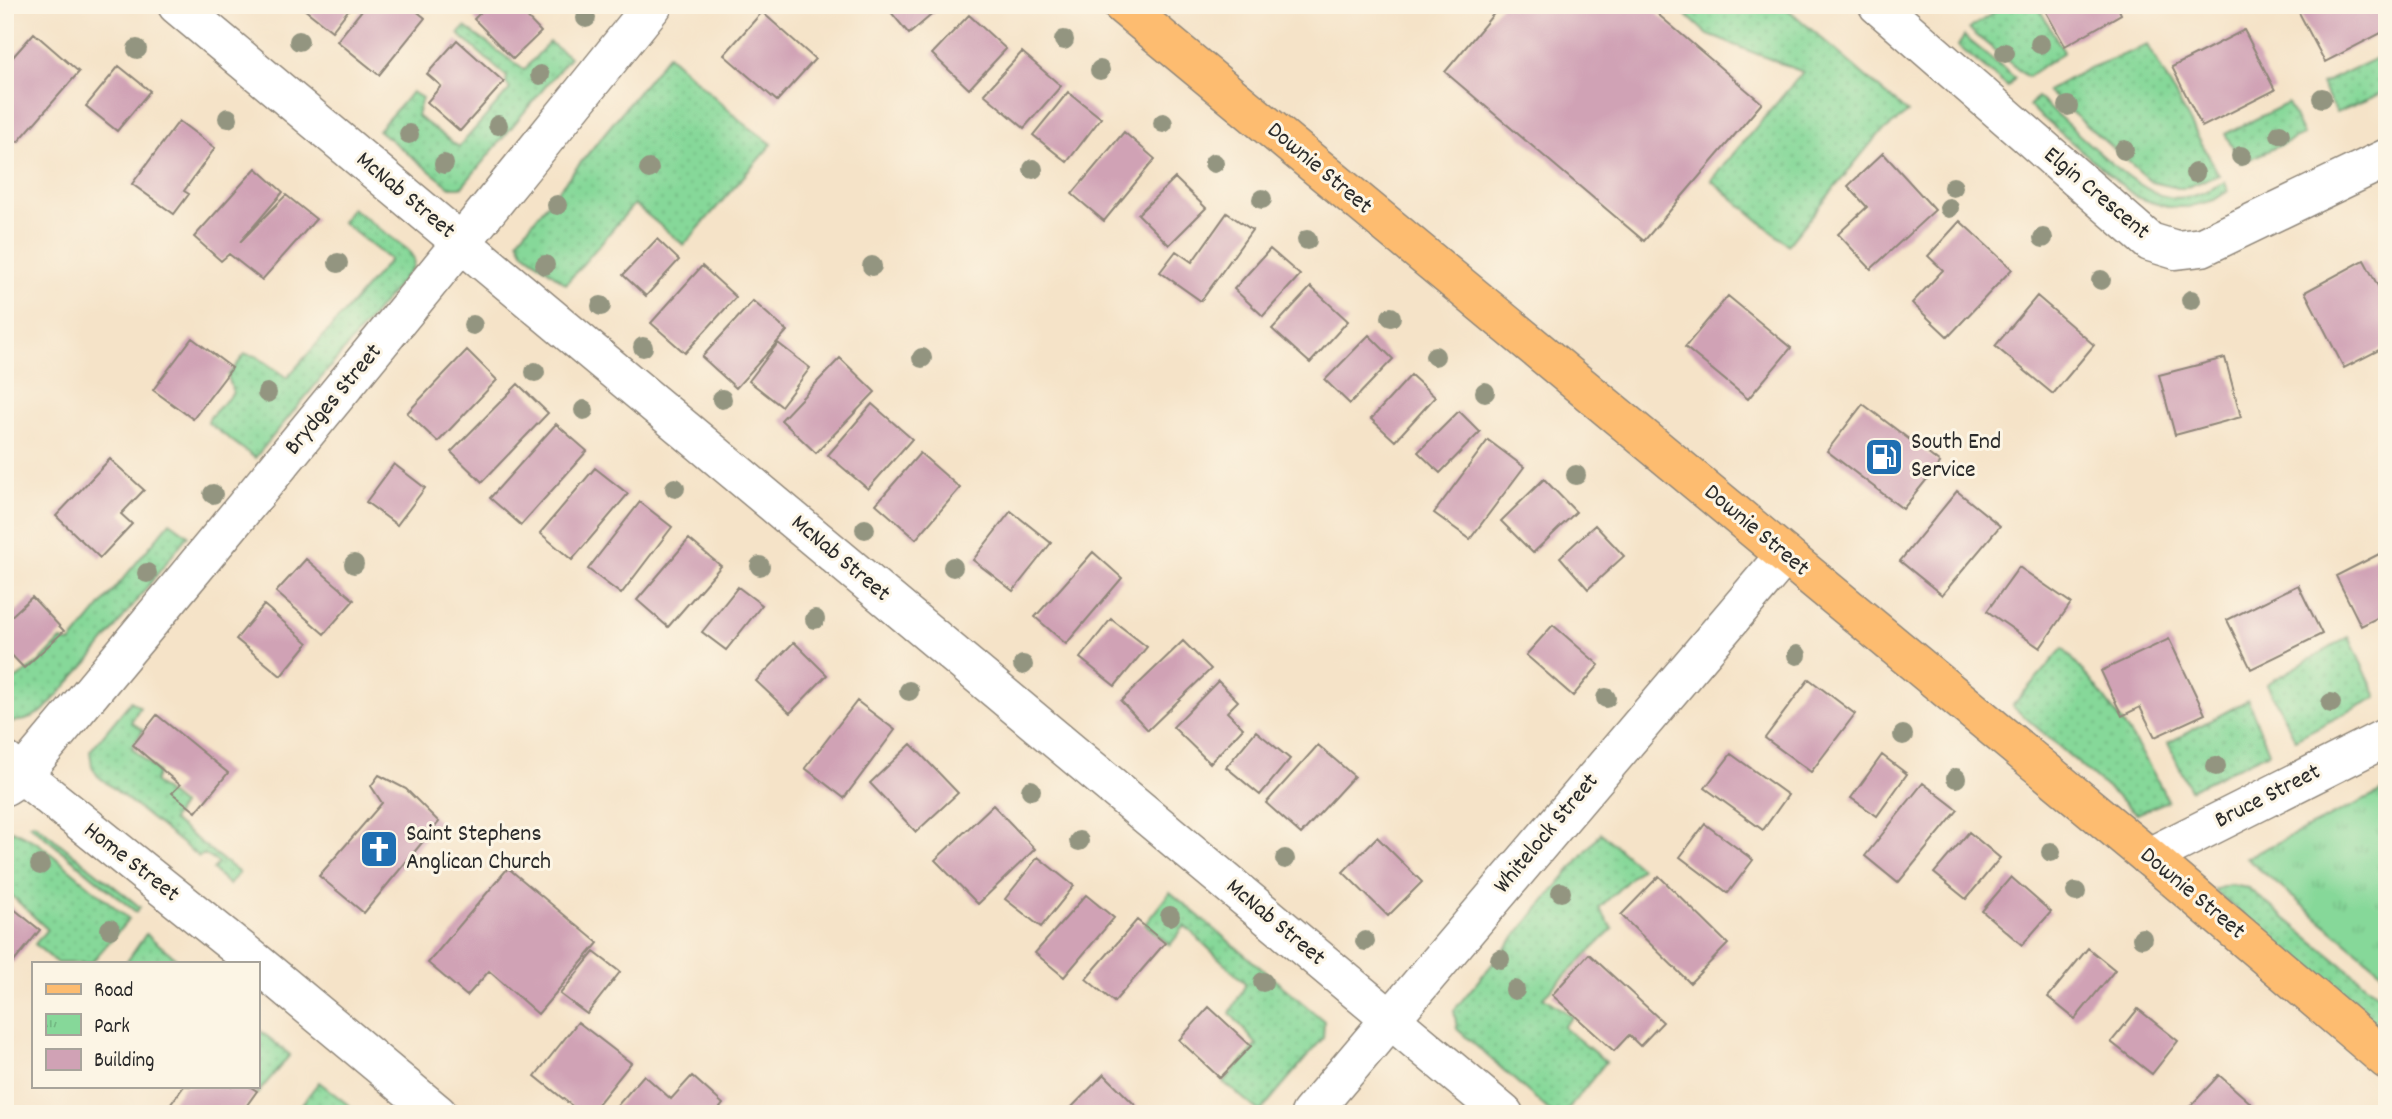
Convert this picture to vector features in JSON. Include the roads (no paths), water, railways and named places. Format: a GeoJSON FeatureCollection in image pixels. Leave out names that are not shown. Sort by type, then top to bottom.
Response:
{"type":"FeatureCollection","features":[{"type":"Feature","properties":{"kind":"main road","name":"Downie Street"},"geometry":{"type":"LineString","coordinates":[[1122,5],[2149,857],[2387,1060]]}},
{"type":"Feature","properties":{"kind":"street","name":"McNab Street"},"geometry":{"type":"LineString","coordinates":[[177,5],[1504,1114]]}},
{"type":"Feature","properties":{"kind":"street","name":"Brydges Street"},"geometry":{"type":"LineString","coordinates":[[11,774],[462,244],[653,5]]}},
{"type":"Feature","properties":{"kind":"street","name":"Elgin Crescent"},"geometry":{"type":"LineString","coordinates":[[1878,5],[2150,242],[2176,250],[2202,247],[2387,158]]}},
{"type":"Feature","properties":{"kind":"street","name":"Whitelock Street"},"geometry":{"type":"LineString","coordinates":[[1310,1114],[1784,555]]}},
{"type":"Feature","properties":{"kind":"street","name":"Bruce Street"},"geometry":{"type":"LineString","coordinates":[[2149,857],[2387,737]]}},
{"type":"Feature","properties":{"kind":"street","name":"Home Street"},"geometry":{"type":"LineString","coordinates":[[11,774],[256,962]]}},
{"type":"Feature","properties":{"kind":"street","name":"Home Street"},"geometry":{"type":"LineString","coordinates":[[259,965],[438,1114]]}},
{"type":"Feature","properties":{"kind":"place","name":"South End Service"},"geometry":{"type":"Point","coordinates":[1884,457]}},
{"type":"Feature","properties":{"kind":"place","name":"Saint Stephens Anglican Church"},"geometry":{"type":"Point","coordinates":[379,849]}}]}
